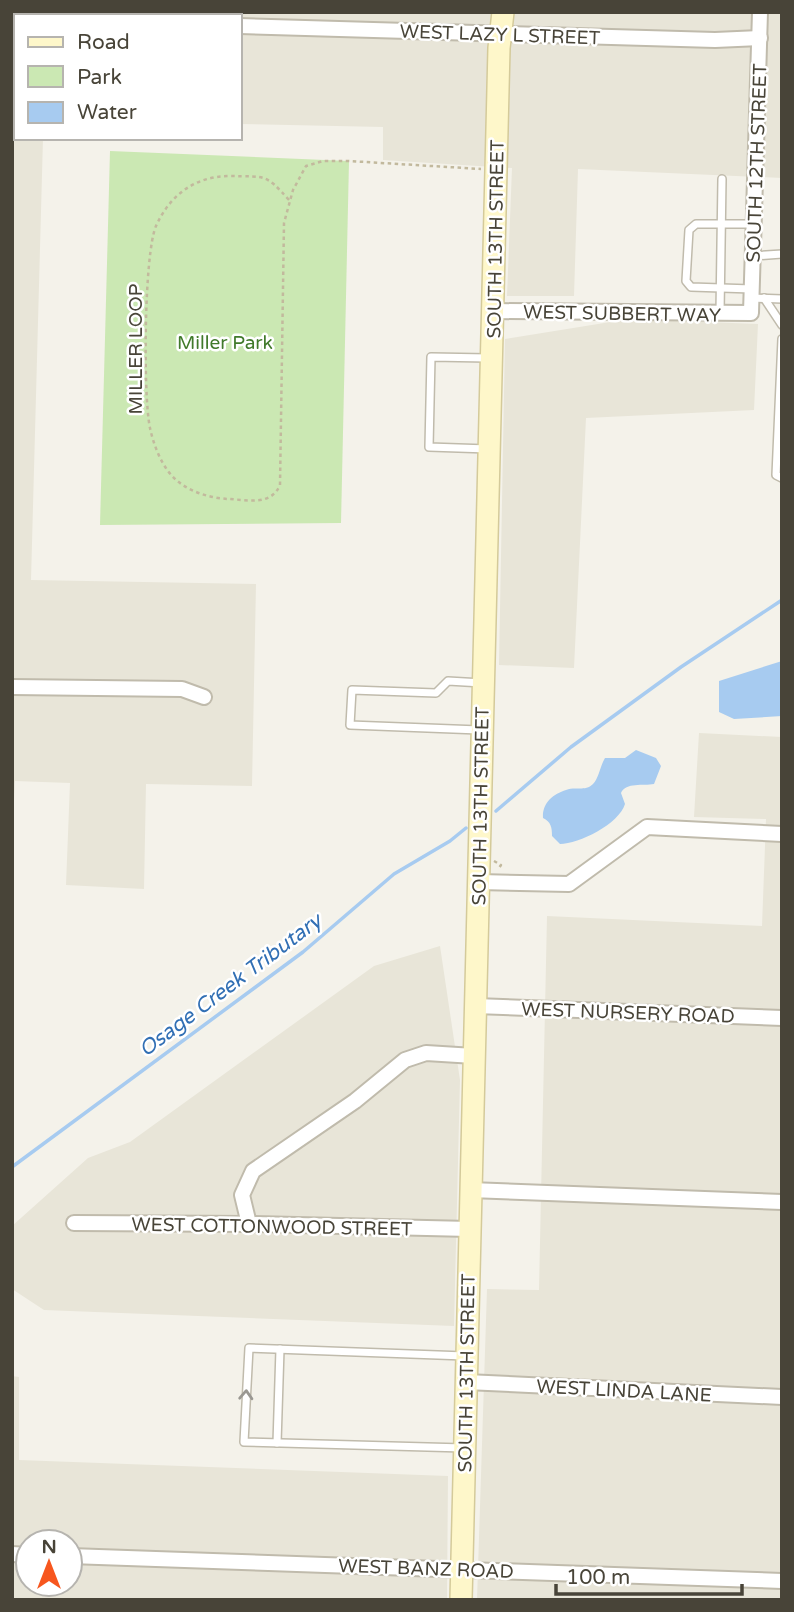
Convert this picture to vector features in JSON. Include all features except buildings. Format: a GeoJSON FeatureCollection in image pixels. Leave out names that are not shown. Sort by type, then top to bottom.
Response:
{"type":"FeatureCollection","features":[{"type":"Feature","properties":{"kind":"street","name":"SOUTH 13TH STREET"},"geometry":{"type":"LineString","coordinates":[[461,1600],[489,449],[500,34],[503,12]]}},
{"type":"Feature","properties":{"kind":"street","name":"SOUTH 12TH STREET"},"geometry":{"type":"LineString","coordinates":[[751,313],[756,295],[753,256],[760,12]]}},
{"type":"Feature","properties":{"kind":"street","name":"WEST LAZY L STREET"},"geometry":{"type":"LineString","coordinates":[[242,26],[715,40],[760,38]]}},
{"type":"Feature","properties":{"kind":"street","name":"WEST SUBBERT WAY"},"geometry":{"type":"LineString","coordinates":[[493,311],[751,313]]}},
{"type":"Feature","properties":{"kind":"street"},"geometry":{"type":"LineString","coordinates":[[12,687],[182,688],[204,697]]}},
{"type":"Feature","properties":{"kind":"street"},"geometry":{"type":"LineString","coordinates":[[479,882],[569,884],[647,828],[782,834]]}},
{"type":"Feature","properties":{"kind":"street","name":"WEST NURSERY ROAD"},"geometry":{"type":"LineString","coordinates":[[475,1006],[782,1018]]}},
{"type":"Feature","properties":{"kind":"street"},"geometry":{"type":"LineString","coordinates":[[249,1224],[242,1195],[253,1171],[355,1101],[405,1060],[426,1054],[474,1056]]}},
{"type":"Feature","properties":{"kind":"street"},"geometry":{"type":"LineString","coordinates":[[470,1190],[782,1202]]}},
{"type":"Feature","properties":{"kind":"street","name":"WEST COTTONWOOD STREET"},"geometry":{"type":"LineString","coordinates":[[74,1223],[470,1229]]}},
{"type":"Feature","properties":{"kind":"street","name":"WEST LINDA LANE"},"geometry":{"type":"LineString","coordinates":[[466,1382],[782,1397]]}},
{"type":"Feature","properties":{"kind":"street","name":"WEST BANZ ROAD"},"geometry":{"type":"LineString","coordinates":[[84,1556],[782,1581]]}},
{"type":"Feature","properties":{"kind":"lane"},"geometry":{"type":"LineString","coordinates":[[720,314],[722,179]]}},
{"type":"Feature","properties":{"kind":"lane"},"geometry":{"type":"LineString","coordinates":[[754,224],[696,224],[689,230],[686,281],[691,288],[720,288],[782,299]]}},
{"type":"Feature","properties":{"kind":"lane"},"geometry":{"type":"LineString","coordinates":[[753,256],[782,254]]}},
{"type":"Feature","properties":{"kind":"lane"},"geometry":{"type":"LineString","coordinates":[[756,295],[782,325]]}},
{"type":"Feature","properties":{"kind":"lane"},"geometry":{"type":"LineString","coordinates":[[782,340],[776,475],[782,478]]}},
{"type":"Feature","properties":{"kind":"lane"},"geometry":{"type":"LineString","coordinates":[[489,449],[429,447],[431,357],[492,359]]}},
{"type":"Feature","properties":{"kind":"lane"},"geometry":{"type":"LineString","coordinates":[[482,731],[350,725],[352,690],[436,693],[449,681],[483,683]]}},
{"type":"Feature","properties":{"kind":"lane"},"geometry":{"type":"LineString","coordinates":[[465,1448],[244,1442],[249,1348],[467,1356]]}},
{"type":"Feature","properties":{"kind":"lane"},"geometry":{"type":"LineString","coordinates":[[277,1443],[280,1349]]}},
{"type":"Feature","properties":{"kind":"path","name":"MILLER LOOP"},"geometry":{"type":"LineString","coordinates":[[289,200],[276,185],[265,178],[209,177],[185,188],[176,196],[154,230],[146,334],[150,430],[163,464],[170,474],[191,491],[207,496],[266,500],[277,492],[280,485],[284,223],[289,200],[306,166],[323,161],[497,170]]}},
{"type":"Feature","properties":{"kind":"shaded area"},"geometry":{"type":"Polygon","coordinates":[[[12,12],[782,12],[782,178],[578,169],[574,296],[507,296],[512,168],[383,160],[383,127],[242,124],[242,14],[14,14],[14,140],[43,140],[31,580],[256,584],[252,786],[146,784],[144,889],[66,885],[70,783],[15,781],[12,840],[12,12]]]}},
{"type":"Feature","properties":{"kind":"shaded area"},"geometry":{"type":"Polygon","coordinates":[[[629,319],[758,324],[754,410],[586,418],[574,668],[499,665],[505,339],[629,319]]]}},
{"type":"Feature","properties":{"kind":"shaded area"},"geometry":{"type":"Polygon","coordinates":[[[699,733],[782,737],[782,1600],[477,1600],[487,1289],[539,1290],[547,916],[762,926],[766,819],[694,817],[699,733]]]}},
{"type":"Feature","properties":{"kind":"shaded area"},"geometry":{"type":"Polygon","coordinates":[[[440,946],[460,1080],[454,1326],[44,1310],[12,1289],[12,1226],[88,1158],[130,1142],[374,966],[440,946]]]}},
{"type":"Feature","properties":{"kind":"shaded area"},"geometry":{"type":"Polygon","coordinates":[[[12,1376],[19,1377],[19,1460],[448,1476],[447,1600],[12,1600],[12,1376]]]}},
{"type":"Feature","properties":{"kind":"green space","name":"Miller Park"},"geometry":{"type":"Polygon","coordinates":[[[110,151],[349,161],[341,523],[100,525],[110,151]]]}},
{"type":"Feature","properties":{"kind":"water"},"geometry":{"type":"Polygon","coordinates":[[[782,661],[782,716],[734,719],[719,712],[719,681],[782,661]]]}},
{"type":"Feature","properties":{"kind":"water"},"geometry":{"type":"Polygon","coordinates":[[[636,750],[656,758],[661,766],[654,784],[627,787],[621,793],[625,804],[615,819],[587,837],[560,844],[552,836],[549,823],[543,818],[544,808],[549,800],[566,790],[593,784],[605,758],[625,758],[636,750]]]}},
{"type":"Feature","properties":{"kind":"waterway","name":"Osage Creek Tributary"},"geometry":{"type":"LineString","coordinates":[[496,811],[571,747],[681,667],[782,600]]}},
{"type":"Feature","properties":{"kind":"waterway","name":"Osage Creek Tributary"},"geometry":{"type":"LineString","coordinates":[[12,1167],[303,952],[394,874],[450,841],[466,828]]}}]}
